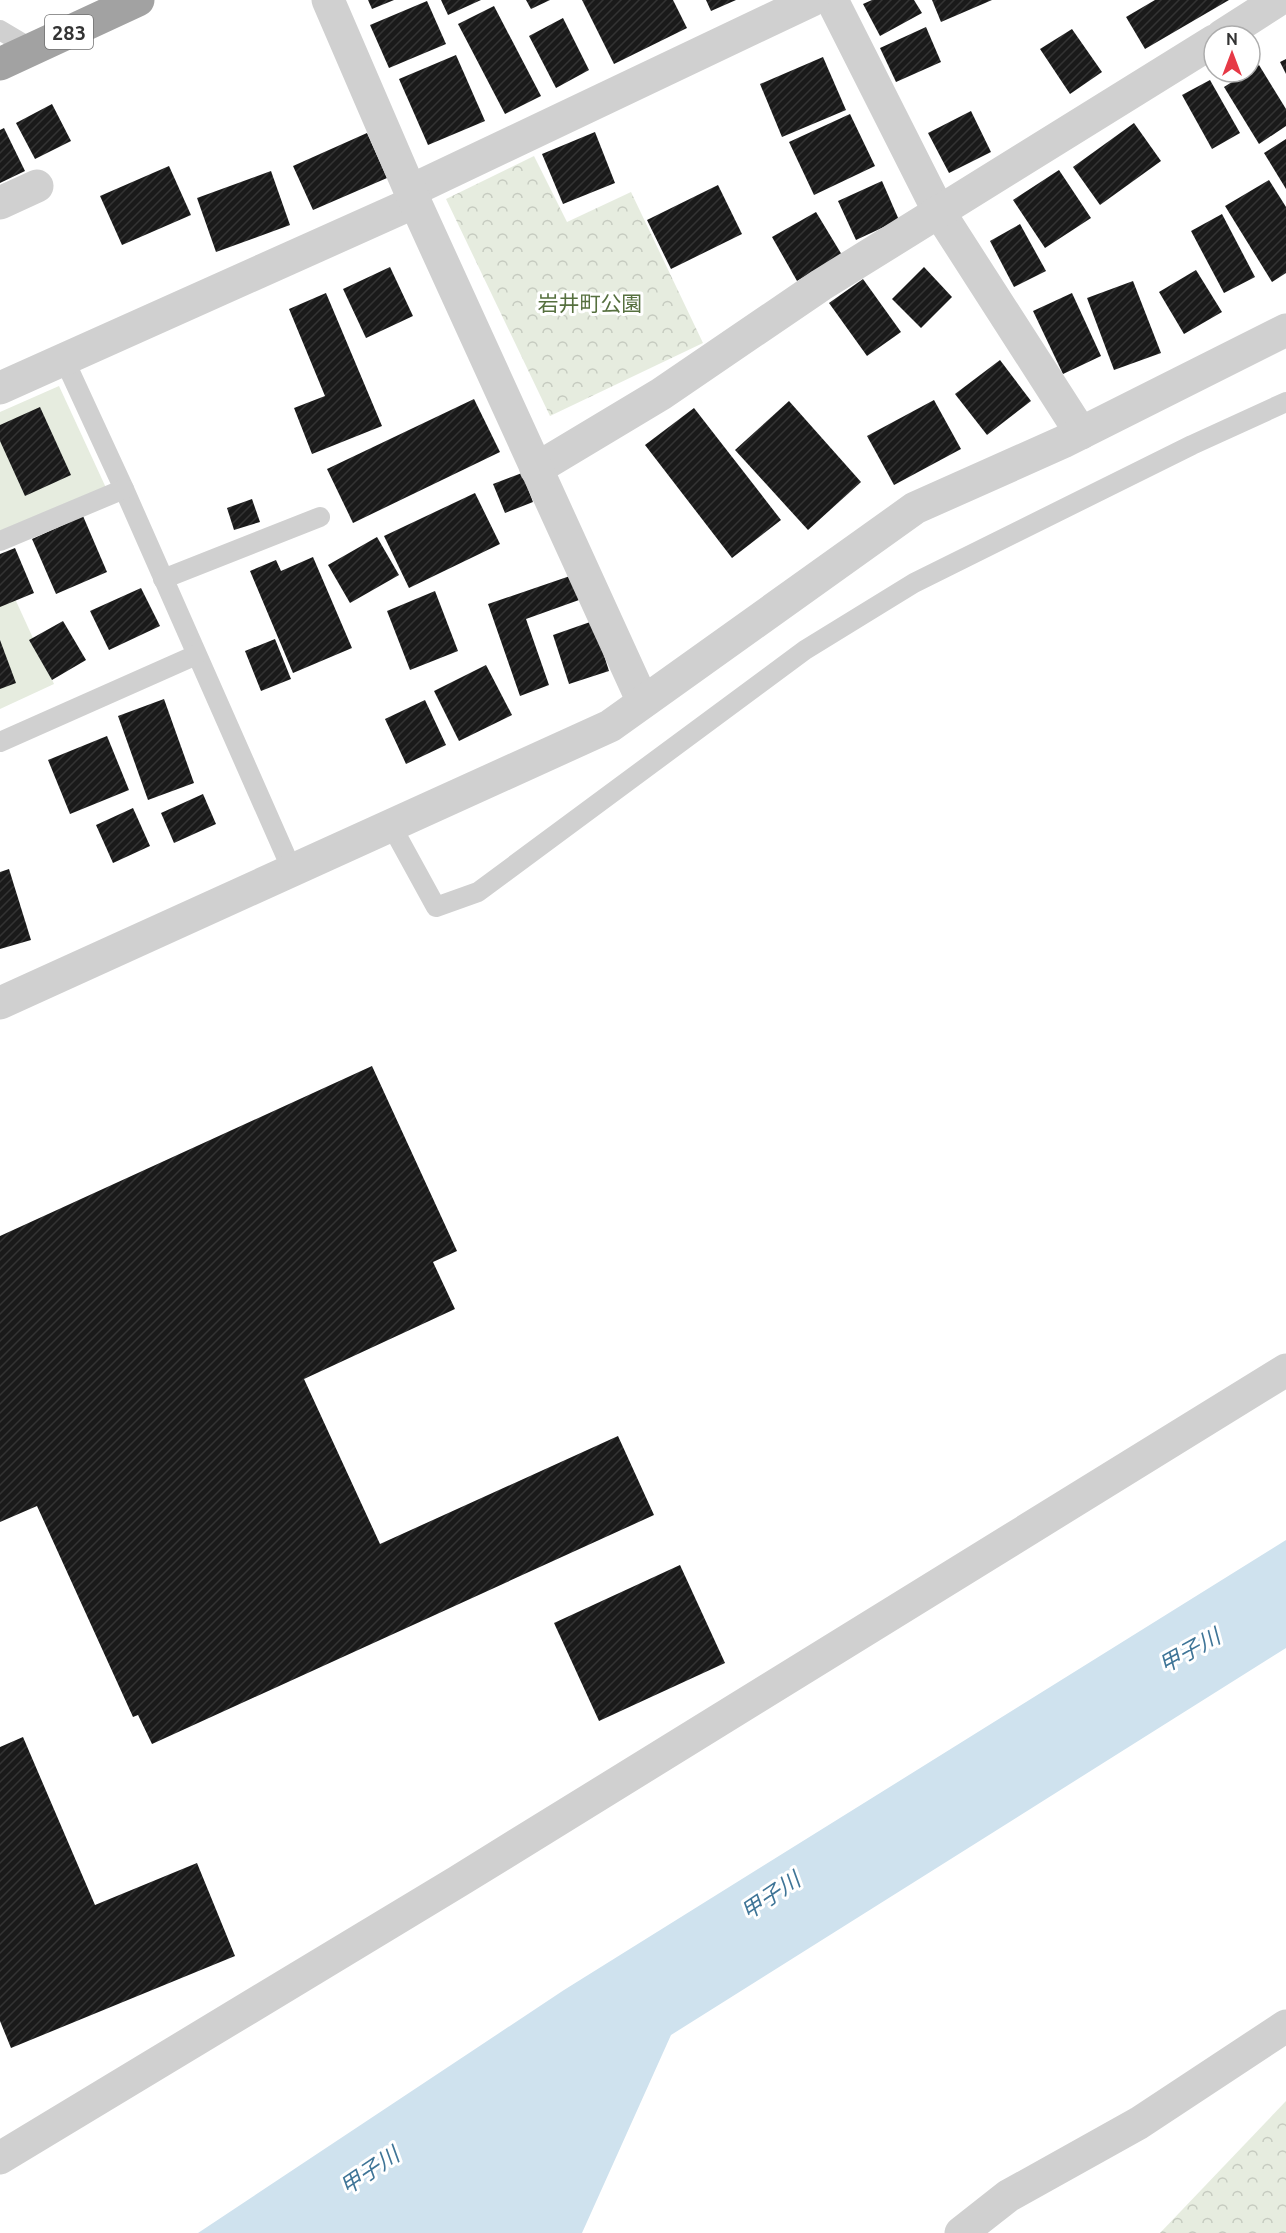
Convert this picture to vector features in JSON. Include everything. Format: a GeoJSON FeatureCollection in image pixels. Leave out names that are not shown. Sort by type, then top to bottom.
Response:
{"type":"FeatureCollection","features":[{"type":"Feature","properties":{"kind":"highway","name":"283"},"geometry":{"type":"LineString","coordinates":[[0,64],[138,0]]}},
{"type":"Feature","properties":{"kind":"street"},"geometry":{"type":"LineString","coordinates":[[327,0],[412,196],[643,702]]}},
{"type":"Feature","properties":{"kind":"street"},"geometry":{"type":"LineString","coordinates":[[0,388],[412,196],[812,0]]}},
{"type":"Feature","properties":{"kind":"street"},"geometry":{"type":"LineString","coordinates":[[832,0],[939,212],[1081,433]]}},
{"type":"Feature","properties":{"kind":"street"},"geometry":{"type":"LineString","coordinates":[[1241,24],[1278,0]]}},
{"type":"Feature","properties":{"kind":"street"},"geometry":{"type":"LineString","coordinates":[[536,469],[661,394],[821,285],[1202,48]]}},
{"type":"Feature","properties":{"kind":"street"},"geometry":{"type":"LineString","coordinates":[[0,203],[37,186]]}},
{"type":"Feature","properties":{"kind":"street"},"geometry":{"type":"LineString","coordinates":[[0,1003],[610,726],[915,508],[1081,433],[1286,330]]}},
{"type":"Feature","properties":{"kind":"street"},"geometry":{"type":"LineString","coordinates":[[0,2158],[457,1882],[1286,1370]]}},
{"type":"Feature","properties":{"kind":"street"},"geometry":{"type":"LineString","coordinates":[[961,2233],[1008,2196],[1139,2123],[1286,2026]]}},
{"type":"Feature","properties":{"kind":"lane"},"geometry":{"type":"LineString","coordinates":[[0,30],[32,50]]}},
{"type":"Feature","properties":{"kind":"lane"},"geometry":{"type":"LineString","coordinates":[[64,359],[124,489],[292,870]]}},
{"type":"Feature","properties":{"kind":"lane"},"geometry":{"type":"LineString","coordinates":[[391,825],[436,907],[478,892],[805,650],[914,583],[1192,445],[1286,402]]}},
{"type":"Feature","properties":{"kind":"lane"},"geometry":{"type":"LineString","coordinates":[[0,541],[124,489]]}},
{"type":"Feature","properties":{"kind":"lane"},"geometry":{"type":"LineString","coordinates":[[163,579],[320,517]]}},
{"type":"Feature","properties":{"kind":"lane"},"geometry":{"type":"LineString","coordinates":[[0,742],[196,655]]}},
{"type":"Feature","properties":{"kind":"green space","name":"岩井町公園"},"geometry":{"type":"Polygon","coordinates":[[[534,156],[567,222],[631,192],[703,343],[550,416],[446,199],[534,156]]]}},
{"type":"Feature","properties":{"kind":"green space"},"geometry":{"type":"Polygon","coordinates":[[[59,386],[107,490],[0,539],[0,412],[59,386]]]}},
{"type":"Feature","properties":{"kind":"green space"},"geometry":{"type":"Polygon","coordinates":[[[0,566],[54,684],[0,709],[0,566]]]}},
{"type":"Feature","properties":{"kind":"green space"},"geometry":{"type":"Polygon","coordinates":[[[1286,2101],[1286,2233],[1160,2233],[1286,2101]]]}},
{"type":"Feature","properties":{"kind":"water","name":"甲子川"},"geometry":{"type":"Polygon","coordinates":[[[1286,1540],[1286,1648],[671,2035],[582,2233],[198,2233],[564,1990],[1286,1540]]]}},
{"type":"Feature","properties":{"kind":"building"},"geometry":{"type":"Polygon","coordinates":[[[368,0],[394,0],[372,9],[368,0]]]}},
{"type":"Feature","properties":{"kind":"building"},"geometry":{"type":"Polygon","coordinates":[[[441,0],[481,0],[448,15],[441,0]]]}},
{"type":"Feature","properties":{"kind":"building"},"geometry":{"type":"Polygon","coordinates":[[[526,0],[550,0],[531,9],[526,0]]]}},
{"type":"Feature","properties":{"kind":"building"},"geometry":{"type":"Polygon","coordinates":[[[582,0],[673,0],[687,28],[614,64],[582,0]]]}},
{"type":"Feature","properties":{"kind":"building"},"geometry":{"type":"Polygon","coordinates":[[[706,0],[736,0],[711,11],[706,0]]]}},
{"type":"Feature","properties":{"kind":"building"},"geometry":{"type":"Polygon","coordinates":[[[872,0],[914,0],[922,13],[880,36],[863,4],[872,0]]]}},
{"type":"Feature","properties":{"kind":"building"},"geometry":{"type":"Polygon","coordinates":[[[932,0],[992,0],[941,22],[932,0]]]}},
{"type":"Feature","properties":{"kind":"building"},"geometry":{"type":"Polygon","coordinates":[[[1155,0],[1229,0],[1145,49],[1126,17],[1155,0]]]}},
{"type":"Feature","properties":{"kind":"building"},"geometry":{"type":"Polygon","coordinates":[[[427,1],[446,44],[389,68],[370,25],[427,1]]]}},
{"type":"Feature","properties":{"kind":"building"},"geometry":{"type":"Polygon","coordinates":[[[494,6],[541,96],[505,114],[458,24],[494,6]]]}},
{"type":"Feature","properties":{"kind":"building"},"geometry":{"type":"Polygon","coordinates":[[[563,18],[589,70],[556,88],[529,36],[563,18]]]}},
{"type":"Feature","properties":{"kind":"building"},"geometry":{"type":"Polygon","coordinates":[[[926,27],[941,62],[896,82],[880,48],[926,27]]]}},
{"type":"Feature","properties":{"kind":"building"},"geometry":{"type":"Polygon","coordinates":[[[1072,29],[1102,72],[1070,94],[1040,49],[1072,29]]]}},
{"type":"Feature","properties":{"kind":"building"},"geometry":{"type":"Polygon","coordinates":[[[456,55],[485,121],[428,145],[399,79],[456,55]]]}},
{"type":"Feature","properties":{"kind":"building"},"geometry":{"type":"Polygon","coordinates":[[[823,57],[846,110],[782,137],[760,84],[823,57]]]}},
{"type":"Feature","properties":{"kind":"building"},"geometry":{"type":"Polygon","coordinates":[[[1286,59],[1286,74],[1280,62],[1286,59]]]}},
{"type":"Feature","properties":{"kind":"building"},"geometry":{"type":"Polygon","coordinates":[[[1262,70],[1286,109],[1286,126],[1259,144],[1224,87],[1229,84],[1262,84],[1262,70]]]}},
{"type":"Feature","properties":{"kind":"building"},"geometry":{"type":"Polygon","coordinates":[[[1203,84],[1212,84],[1240,133],[1212,149],[1182,95],[1203,84]]]}},
{"type":"Feature","properties":{"kind":"building"},"geometry":{"type":"Polygon","coordinates":[[[52,104],[71,141],[35,159],[16,123],[52,104]]]}},
{"type":"Feature","properties":{"kind":"building"},"geometry":{"type":"Polygon","coordinates":[[[971,111],[991,152],[949,173],[928,133],[971,111]]]}},
{"type":"Feature","properties":{"kind":"building"},"geometry":{"type":"Polygon","coordinates":[[[850,114],[875,166],[814,195],[789,142],[850,114]]]}},
{"type":"Feature","properties":{"kind":"building"},"geometry":{"type":"Polygon","coordinates":[[[1134,123],[1161,161],[1100,205],[1073,167],[1134,123]]]}},
{"type":"Feature","properties":{"kind":"building"},"geometry":{"type":"Polygon","coordinates":[[[4,128],[25,171],[0,183],[0,130],[4,128]]]}},
{"type":"Feature","properties":{"kind":"building"},"geometry":{"type":"Polygon","coordinates":[[[595,132],[615,183],[563,204],[542,154],[595,132]]]}},
{"type":"Feature","properties":{"kind":"building"},"geometry":{"type":"Polygon","coordinates":[[[367,133],[387,178],[313,210],[293,166],[367,133]]]}},
{"type":"Feature","properties":{"kind":"building"},"geometry":{"type":"Polygon","coordinates":[[[1286,139],[1286,189],[1264,153],[1286,139]]]}},
{"type":"Feature","properties":{"kind":"building"},"geometry":{"type":"Polygon","coordinates":[[[169,166],[191,215],[122,245],[100,196],[169,166]]]}},
{"type":"Feature","properties":{"kind":"building"},"geometry":{"type":"Polygon","coordinates":[[[1059,170],[1091,218],[1045,248],[1013,200],[1059,170]]]}},
{"type":"Feature","properties":{"kind":"building"},"geometry":{"type":"Polygon","coordinates":[[[271,171],[290,225],[216,252],[197,198],[271,171]]]}},
{"type":"Feature","properties":{"kind":"building"},"geometry":{"type":"Polygon","coordinates":[[[1269,180],[1286,207],[1286,273],[1272,282],[1225,206],[1269,180]]]}},
{"type":"Feature","properties":{"kind":"building"},"geometry":{"type":"Polygon","coordinates":[[[882,181],[899,220],[856,240],[838,201],[882,181]]]}},
{"type":"Feature","properties":{"kind":"building"},"geometry":{"type":"Polygon","coordinates":[[[718,185],[742,234],[671,269],[647,220],[718,185]]]}},
{"type":"Feature","properties":{"kind":"building"},"geometry":{"type":"Polygon","coordinates":[[[816,212],[842,255],[797,281],[772,237],[816,212]]]}},
{"type":"Feature","properties":{"kind":"building"},"geometry":{"type":"Polygon","coordinates":[[[1222,214],[1255,277],[1224,293],[1191,231],[1222,214]]]}},
{"type":"Feature","properties":{"kind":"building"},"geometry":{"type":"Polygon","coordinates":[[[1020,224],[1046,271],[1014,287],[990,241],[1020,224]]]}},
{"type":"Feature","properties":{"kind":"building"},"geometry":{"type":"Polygon","coordinates":[[[390,267],[413,316],[366,338],[343,289],[390,267]]]}},
{"type":"Feature","properties":{"kind":"building"},"geometry":{"type":"Polygon","coordinates":[[[924,267],[952,297],[921,328],[892,299],[924,267]]]}},
{"type":"Feature","properties":{"kind":"building"},"geometry":{"type":"Polygon","coordinates":[[[1196,270],[1222,312],[1184,334],[1159,292],[1196,270]]]}},
{"type":"Feature","properties":{"kind":"building"},"geometry":{"type":"Polygon","coordinates":[[[863,279],[901,332],[867,356],[829,303],[863,279]]]}},
{"type":"Feature","properties":{"kind":"building"},"geometry":{"type":"Polygon","coordinates":[[[1133,281],[1161,353],[1114,370],[1087,298],[1133,281]]]}},
{"type":"Feature","properties":{"kind":"building"},"geometry":{"type":"Polygon","coordinates":[[[326,293],[382,426],[312,454],[294,408],[325,396],[289,309],[326,293]]]}},
{"type":"Feature","properties":{"kind":"building"},"geometry":{"type":"Polygon","coordinates":[[[1072,293],[1101,356],[1063,374],[1033,311],[1072,293]]]}},
{"type":"Feature","properties":{"kind":"building"},"geometry":{"type":"Polygon","coordinates":[[[1000,360],[1031,401],[987,435],[955,394],[1000,360]]]}},
{"type":"Feature","properties":{"kind":"building"},"geometry":{"type":"Polygon","coordinates":[[[474,399],[500,452],[353,523],[327,469],[474,399]]]}},
{"type":"Feature","properties":{"kind":"building"},"geometry":{"type":"Polygon","coordinates":[[[934,400],[961,449],[894,485],[867,436],[934,400]]]}},
{"type":"Feature","properties":{"kind":"building"},"geometry":{"type":"Polygon","coordinates":[[[789,401],[861,482],[808,530],[735,450],[789,401]]]}},
{"type":"Feature","properties":{"kind":"building"},"geometry":{"type":"Polygon","coordinates":[[[40,407],[71,475],[25,496],[0,441],[0,425],[40,407]]]}},
{"type":"Feature","properties":{"kind":"building"},"geometry":{"type":"Polygon","coordinates":[[[694,408],[781,520],[732,558],[645,445],[694,408]]]}},
{"type":"Feature","properties":{"kind":"building"},"geometry":{"type":"Polygon","coordinates":[[[522,473],[533,502],[505,513],[493,484],[522,473]]]}},
{"type":"Feature","properties":{"kind":"building"},"geometry":{"type":"Polygon","coordinates":[[[475,493],[500,544],[409,588],[384,536],[475,493]]]}},
{"type":"Feature","properties":{"kind":"building"},"geometry":{"type":"Polygon","coordinates":[[[252,499],[260,522],[234,530],[227,508],[252,499]]]}},
{"type":"Feature","properties":{"kind":"building"},"geometry":{"type":"Polygon","coordinates":[[[83,516],[107,572],[56,594],[32,539],[83,516]]]}},
{"type":"Feature","properties":{"kind":"building"},"geometry":{"type":"Polygon","coordinates":[[[377,537],[399,575],[350,603],[328,565],[377,537]]]}},
{"type":"Feature","properties":{"kind":"building"},"geometry":{"type":"Polygon","coordinates":[[[15,548],[34,593],[0,607],[0,554],[15,548]]]}},
{"type":"Feature","properties":{"kind":"building"},"geometry":{"type":"Polygon","coordinates":[[[313,557],[352,648],[293,673],[250,571],[276,560],[281,571],[313,557]]]}},
{"type":"Feature","properties":{"kind":"building"},"geometry":{"type":"Polygon","coordinates":[[[570,576],[579,600],[526,619],[549,685],[520,696],[488,604],[570,576]]]}},
{"type":"Feature","properties":{"kind":"building"},"geometry":{"type":"Polygon","coordinates":[[[141,588],[160,626],[109,650],[90,611],[141,588]]]}},
{"type":"Feature","properties":{"kind":"building"},"geometry":{"type":"Polygon","coordinates":[[[435,591],[458,651],[410,670],[387,611],[435,591]]]}},
{"type":"Feature","properties":{"kind":"building"},"geometry":{"type":"Polygon","coordinates":[[[63,621],[86,660],[52,680],[29,640],[63,621]]]}},
{"type":"Feature","properties":{"kind":"building"},"geometry":{"type":"Polygon","coordinates":[[[593,621],[609,671],[569,684],[553,635],[593,621]]]}},
{"type":"Feature","properties":{"kind":"building"},"geometry":{"type":"Polygon","coordinates":[[[275,639],[291,679],[261,691],[245,651],[275,639]]]}},
{"type":"Feature","properties":{"kind":"building"},"geometry":{"type":"Polygon","coordinates":[[[0,640],[16,683],[0,689],[0,640]]]}},
{"type":"Feature","properties":{"kind":"building"},"geometry":{"type":"Polygon","coordinates":[[[486,665],[512,715],[459,741],[434,691],[486,665]]]}},
{"type":"Feature","properties":{"kind":"building"},"geometry":{"type":"Polygon","coordinates":[[[164,699],[194,783],[148,800],[118,716],[164,699]]]}},
{"type":"Feature","properties":{"kind":"building"},"geometry":{"type":"Polygon","coordinates":[[[425,700],[446,745],[406,764],[385,719],[425,700]]]}},
{"type":"Feature","properties":{"kind":"building"},"geometry":{"type":"Polygon","coordinates":[[[107,736],[129,790],[70,814],[48,760],[107,736]]]}},
{"type":"Feature","properties":{"kind":"building"},"geometry":{"type":"Polygon","coordinates":[[[203,794],[216,824],[174,843],[161,813],[203,794]]]}},
{"type":"Feature","properties":{"kind":"building"},"geometry":{"type":"Polygon","coordinates":[[[133,808],[150,846],[113,863],[96,825],[133,808]]]}},
{"type":"Feature","properties":{"kind":"building"},"geometry":{"type":"Polygon","coordinates":[[[9,869],[31,940],[0,949],[0,872],[9,869]]]}},
{"type":"Feature","properties":{"kind":"building"},"geometry":{"type":"Polygon","coordinates":[[[372,1066],[457,1251],[433,1262],[455,1309],[304,1379],[380,1544],[618,1436],[654,1515],[152,1744],[138,1715],[133,1717],[37,1506],[0,1522],[0,1236],[372,1066]]]}},
{"type":"Feature","properties":{"kind":"building"},"geometry":{"type":"Polygon","coordinates":[[[680,1565],[725,1663],[599,1721],[554,1623],[680,1565]]]}},
{"type":"Feature","properties":{"kind":"building"},"geometry":{"type":"Polygon","coordinates":[[[23,1737],[95,1905],[197,1863],[235,1956],[11,2048],[0,2021],[0,1747],[23,1737]]]}}]}
